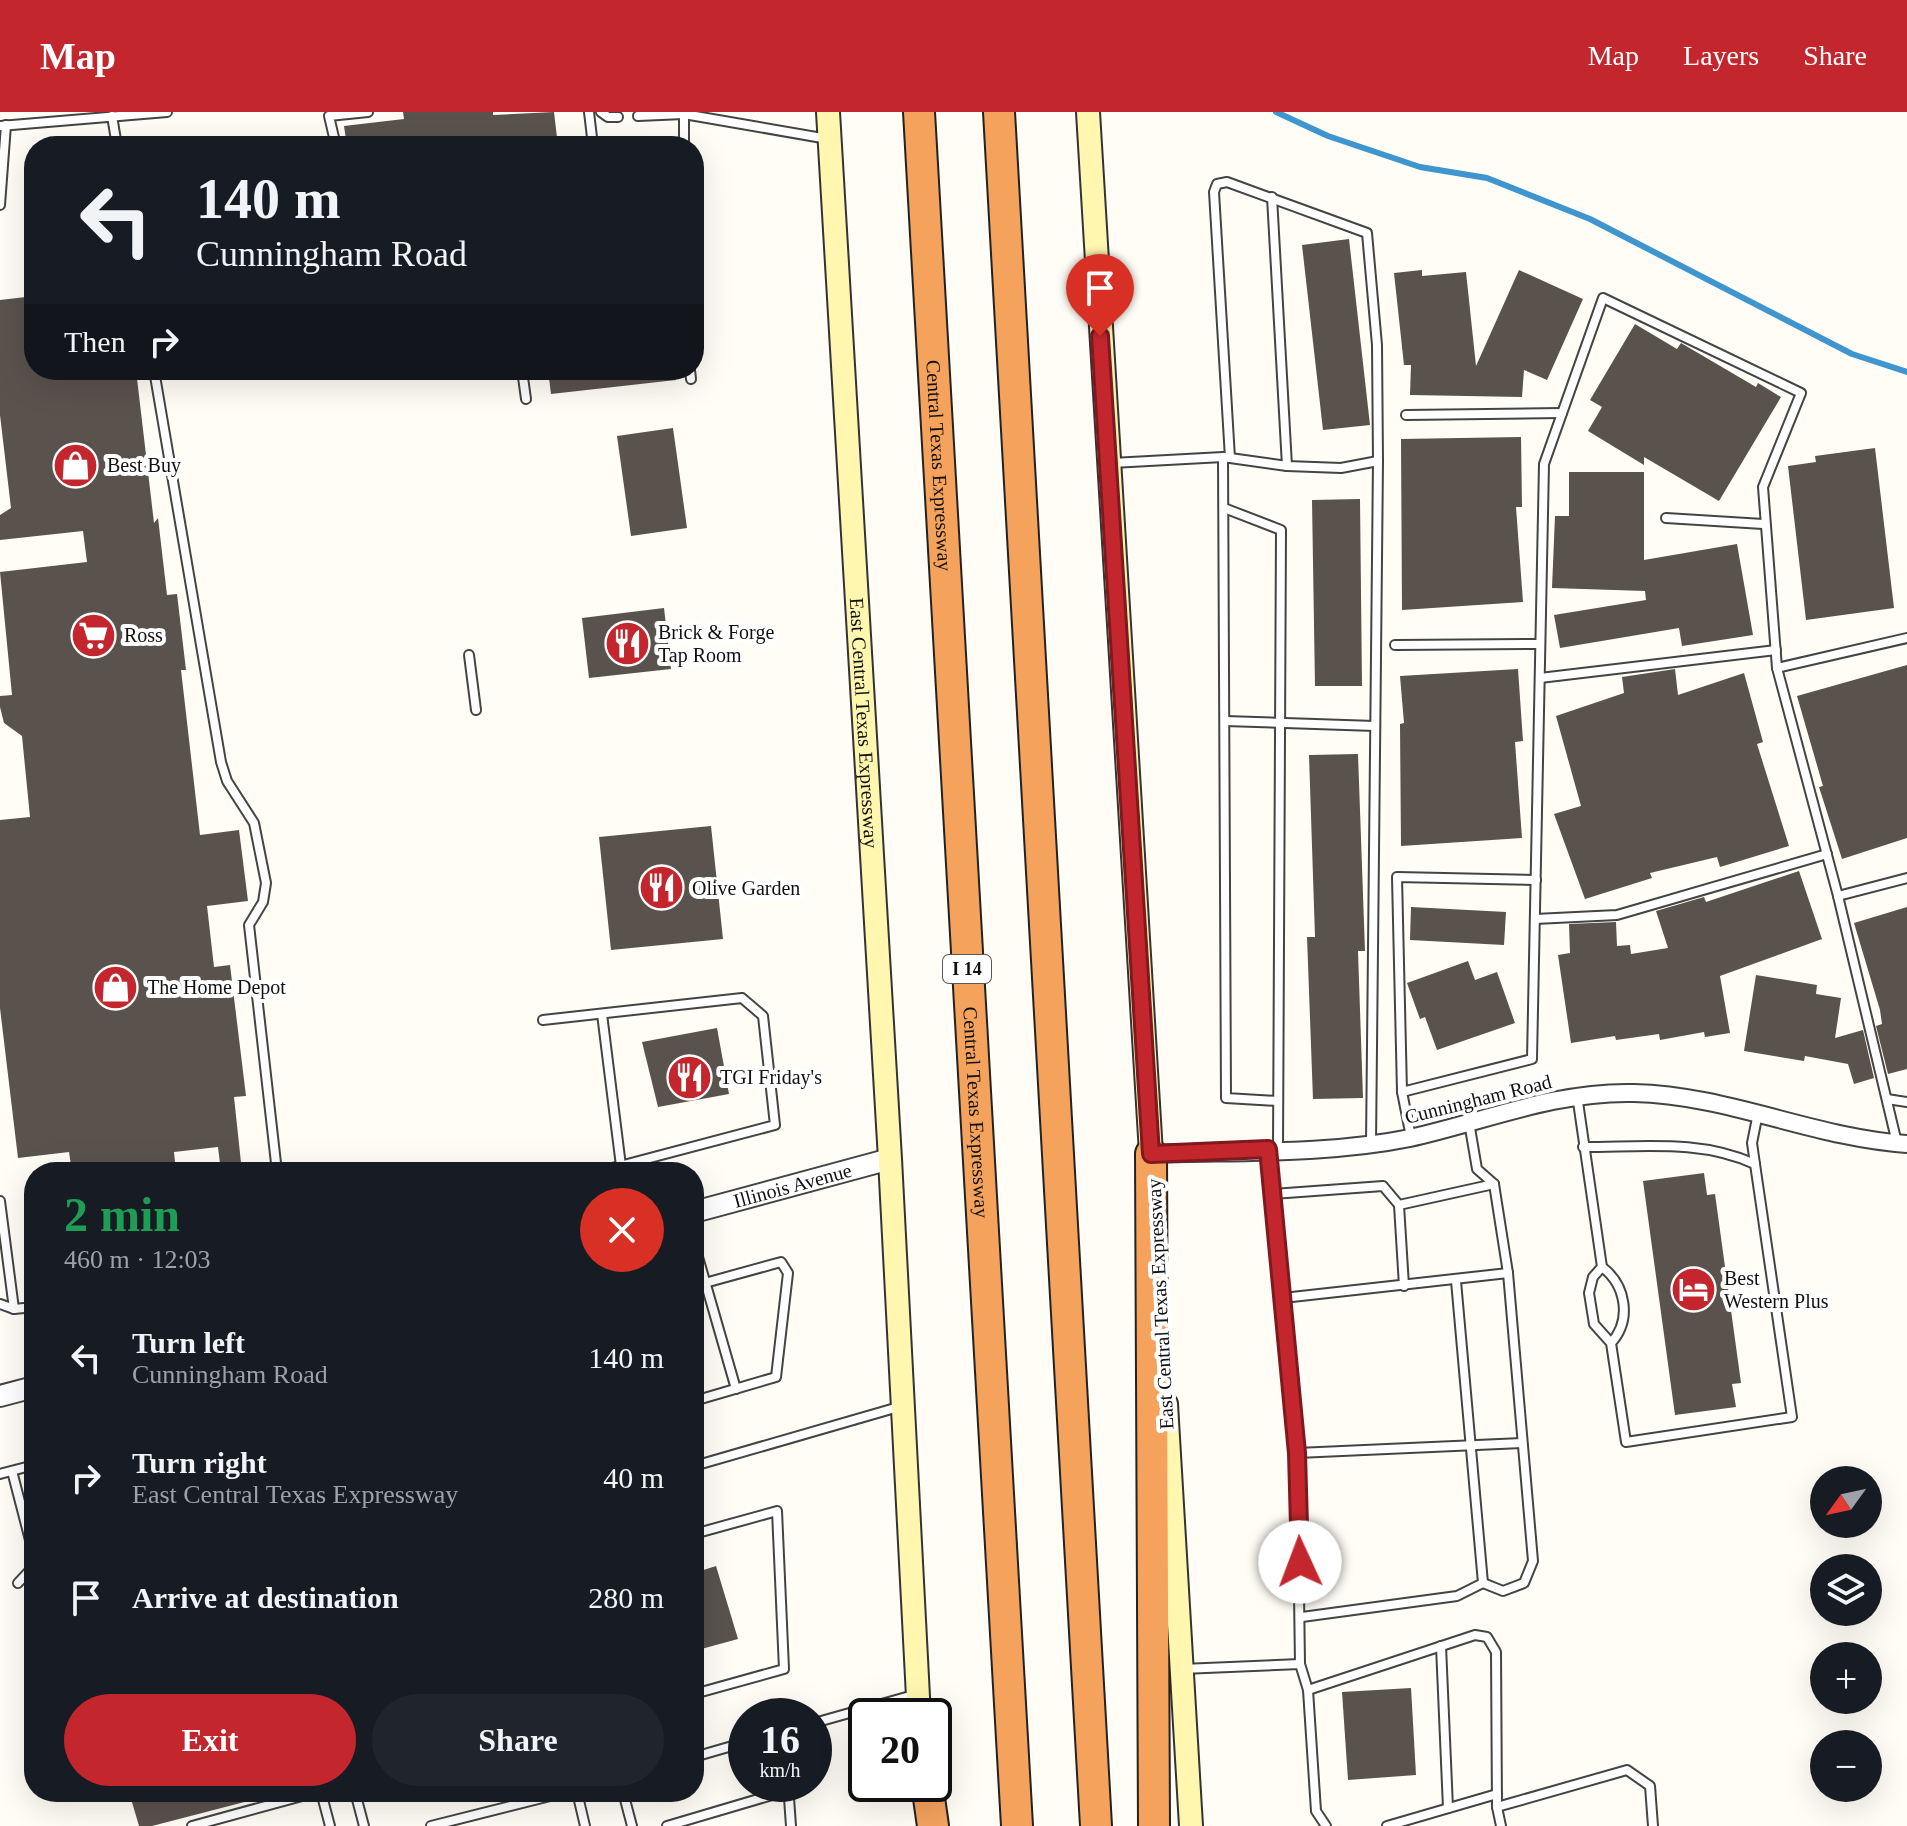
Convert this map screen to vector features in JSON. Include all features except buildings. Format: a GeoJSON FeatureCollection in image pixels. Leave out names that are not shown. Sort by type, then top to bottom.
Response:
{"type":"FeatureCollection","features":[{"type":"Feature","properties":{"kind":"highway","name":"Central Texas Expressway"},"geometry":{"type":"LineString","coordinates":[[919,112],[1017,1826]]}},
{"type":"Feature","properties":{"kind":"highway"},"geometry":{"type":"LineString","coordinates":[[999,112],[1096,1826]]}},
{"type":"Feature","properties":{"kind":"highway"},"geometry":{"type":"LineString","coordinates":[[1151,1154],[1154,1826]]}},
{"type":"Feature","properties":{"kind":"highway"},"geometry":{"type":"LineString","coordinates":[[928,1802],[933,1826]]}},
{"type":"Feature","properties":{"kind":"main road","name":"East Central Texas Expressway"},"geometry":{"type":"LineString","coordinates":[[828,112],[890,1159],[918,1698]]}},
{"type":"Feature","properties":{"kind":"main road","name":"East Central Texas Expressway"},"geometry":{"type":"LineString","coordinates":[[1088,112],[1191,1826]]}},
{"type":"Feature","properties":{"kind":"main road"},"geometry":{"type":"LineString","coordinates":[[924,1802],[924,1826]]}},
{"type":"Feature","properties":{"kind":"street","name":"Cunningham Road"},"geometry":{"type":"LineString","coordinates":[[1151,1154],[1371,1144],[1411,1137],[1577,1095],[1634,1093],[1686,1097],[1758,1112],[1834,1134],[1902,1144]]}},
{"type":"Feature","properties":{"kind":"street","name":"Illinois Avenue"},"geometry":{"type":"LineString","coordinates":[[704,1209],[890,1159]]}},
{"type":"Feature","properties":{"kind":"street"},"geometry":{"type":"LineString","coordinates":[[0,1396],[24,1390]]}},
{"type":"Feature","properties":{"kind":"lane"},"geometry":{"type":"LineString","coordinates":[[0,205],[3,125],[167,112]]}},
{"type":"Feature","properties":{"kind":"lane"},"geometry":{"type":"LineString","coordinates":[[334,136],[329,114],[368,112]]}},
{"type":"Feature","properties":{"kind":"lane"},"geometry":{"type":"LineString","coordinates":[[589,112],[592,136]]}},
{"type":"Feature","properties":{"kind":"lane"},"geometry":{"type":"LineString","coordinates":[[601,112],[608,117],[618,117]]}},
{"type":"Feature","properties":{"kind":"lane"},"geometry":{"type":"LineString","coordinates":[[684,113],[684,136]]}},
{"type":"Feature","properties":{"kind":"lane"},"geometry":{"type":"LineString","coordinates":[[638,116],[684,113],[828,140]]}},
{"type":"Feature","properties":{"kind":"lane"},"geometry":{"type":"LineString","coordinates":[[112,116],[115,136]]}},
{"type":"Feature","properties":{"kind":"lane"},"geometry":{"type":"LineString","coordinates":[[1278,1101],[1226,1098],[1224,508],[1227,458],[1214,192],[1217,184],[1227,182],[1367,233],[1377,345],[1378,461],[1371,1144]]}},
{"type":"Feature","properties":{"kind":"lane"},"geometry":{"type":"LineString","coordinates":[[1272,197],[1287,466]]}},
{"type":"Feature","properties":{"kind":"lane"},"geometry":{"type":"LineString","coordinates":[[1402,1092],[1532,1059],[1544,464],[1603,298],[1801,393],[1763,487],[1763,524],[1777,668],[1838,896],[1887,1099],[1902,1144]]}},
{"type":"Feature","properties":{"kind":"lane"},"geometry":{"type":"LineString","coordinates":[[156,380],[221,762],[227,781],[254,823],[266,883],[263,902],[249,925],[276,1162]]}},
{"type":"Feature","properties":{"kind":"lane"},"geometry":{"type":"LineString","coordinates":[[523,380],[526,399]]}},
{"type":"Feature","properties":{"kind":"lane"},"geometry":{"type":"LineString","coordinates":[[1406,415],[1562,413]]}},
{"type":"Feature","properties":{"kind":"lane"},"geometry":{"type":"LineString","coordinates":[[1107,463],[1227,458],[1287,466],[1341,468],[1378,461]]}},
{"type":"Feature","properties":{"kind":"lane"},"geometry":{"type":"LineString","coordinates":[[1224,508],[1281,530],[1278,1101],[1273,1149],[1273,1194],[1297,1453],[1302,1617],[1300,1664],[1308,1690],[1316,1811],[1326,1826]]}},
{"type":"Feature","properties":{"kind":"lane"},"geometry":{"type":"LineString","coordinates":[[1666,518],[1763,524]]}},
{"type":"Feature","properties":{"kind":"lane"},"geometry":{"type":"LineString","coordinates":[[1777,668],[1907,638]]}},
{"type":"Feature","properties":{"kind":"lane"},"geometry":{"type":"LineString","coordinates":[[1395,645],[1540,644]]}},
{"type":"Feature","properties":{"kind":"lane"},"geometry":{"type":"LineString","coordinates":[[1540,678],[1776,650]]}},
{"type":"Feature","properties":{"kind":"lane"},"geometry":{"type":"LineString","coordinates":[[469,655],[476,710]]}},
{"type":"Feature","properties":{"kind":"lane"},"geometry":{"type":"LineString","coordinates":[[1225,721],[1375,726]]}},
{"type":"Feature","properties":{"kind":"lane"},"geometry":{"type":"LineString","coordinates":[[1535,919],[1617,915],[1827,854]]}},
{"type":"Feature","properties":{"kind":"lane"},"geometry":{"type":"LineString","coordinates":[[1411,1137],[1402,1092],[1397,877],[1536,880]]}},
{"type":"Feature","properties":{"kind":"lane"},"geometry":{"type":"LineString","coordinates":[[1838,896],[1907,878]]}},
{"type":"Feature","properties":{"kind":"lane"},"geometry":{"type":"LineString","coordinates":[[543,1020],[742,998],[763,1016],[775,1125],[636,1162]]}},
{"type":"Feature","properties":{"kind":"lane"},"geometry":{"type":"LineString","coordinates":[[602,1014],[620,1162]]}},
{"type":"Feature","properties":{"kind":"lane"},"geometry":{"type":"LineString","coordinates":[[1577,1095],[1602,1267],[1614,1276],[1620,1288],[1625,1317],[1619,1334],[1611,1343]]}},
{"type":"Feature","properties":{"kind":"lane"},"geometry":{"type":"LineString","coordinates":[[1887,1099],[1907,1102]]}},
{"type":"Feature","properties":{"kind":"lane"},"geometry":{"type":"LineString","coordinates":[[1602,1267],[1593,1277],[1589,1293],[1594,1324],[1611,1343],[1626,1442],[1792,1417],[1752,1143],[1758,1112]]}},
{"type":"Feature","properties":{"kind":"lane"},"geometry":{"type":"LineString","coordinates":[[1302,1617],[1457,1596],[1483,1583],[1503,1591],[1524,1583],[1533,1561],[1508,1273],[1494,1184],[1477,1169],[1469,1121]]}},
{"type":"Feature","properties":{"kind":"lane"},"geometry":{"type":"LineString","coordinates":[[1583,1147],[1699,1146],[1727,1152],[1755,1164]]}},
{"type":"Feature","properties":{"kind":"lane"},"geometry":{"type":"LineString","coordinates":[[1399,1205],[1494,1184]]}},
{"type":"Feature","properties":{"kind":"lane"},"geometry":{"type":"LineString","coordinates":[[1273,1194],[1383,1186],[1399,1205],[1404,1286]]}},
{"type":"Feature","properties":{"kind":"lane"},"geometry":{"type":"LineString","coordinates":[[0,1201],[14,1309]]}},
{"type":"Feature","properties":{"kind":"lane"},"geometry":{"type":"LineString","coordinates":[[704,1398],[776,1377],[788,1273],[781,1262],[706,1282]]}},
{"type":"Feature","properties":{"kind":"lane"},"geometry":{"type":"LineString","coordinates":[[1283,1298],[1508,1273]]}},
{"type":"Feature","properties":{"kind":"lane"},"geometry":{"type":"LineString","coordinates":[[704,1276],[736,1389]]}},
{"type":"Feature","properties":{"kind":"lane"},"geometry":{"type":"LineString","coordinates":[[1456,1281],[1483,1583]]}},
{"type":"Feature","properties":{"kind":"lane"},"geometry":{"type":"LineString","coordinates":[[0,1304],[14,1309],[24,1308]]}},
{"type":"Feature","properties":{"kind":"lane"},"geometry":{"type":"LineString","coordinates":[[704,1463],[903,1405]]}},
{"type":"Feature","properties":{"kind":"lane"},"geometry":{"type":"LineString","coordinates":[[1297,1453],[1471,1448],[1522,1443]]}},
{"type":"Feature","properties":{"kind":"lane"},"geometry":{"type":"LineString","coordinates":[[0,1474],[24,1468]]}},
{"type":"Feature","properties":{"kind":"lane"},"geometry":{"type":"LineString","coordinates":[[12,1471],[24,1517]]}},
{"type":"Feature","properties":{"kind":"lane"},"geometry":{"type":"LineString","coordinates":[[704,1531],[777,1511],[784,1669],[704,1691]]}},
{"type":"Feature","properties":{"kind":"lane"},"geometry":{"type":"LineString","coordinates":[[18,1583],[24,1577]]}},
{"type":"Feature","properties":{"kind":"lane"},"geometry":{"type":"LineString","coordinates":[[1308,1690],[1475,1635],[1487,1637],[1496,1652],[1497,1807],[1501,1826]]}},
{"type":"Feature","properties":{"kind":"lane"},"geometry":{"type":"LineString","coordinates":[[1441,1646],[1448,1808]]}},
{"type":"Feature","properties":{"kind":"lane"},"geometry":{"type":"LineString","coordinates":[[1181,1669],[1300,1664]]}},
{"type":"Feature","properties":{"kind":"lane"},"geometry":{"type":"LineString","coordinates":[[704,1754],[728,1747]]}},
{"type":"Feature","properties":{"kind":"lane"},"geometry":{"type":"LineString","coordinates":[[1497,1807],[1627,1770],[1650,1786],[1653,1826]]}},
{"type":"Feature","properties":{"kind":"lane"},"geometry":{"type":"LineString","coordinates":[[1387,1826],[1497,1794]]}},
{"type":"Feature","properties":{"kind":"lane"},"geometry":{"type":"LineString","coordinates":[[192,1826],[282,1802]]}},
{"type":"Feature","properties":{"kind":"lane"},"geometry":{"type":"LineString","coordinates":[[322,1802],[330,1826]]}},
{"type":"Feature","properties":{"kind":"lane"},"geometry":{"type":"LineString","coordinates":[[358,1802],[364,1826]]}},
{"type":"Feature","properties":{"kind":"lane"},"geometry":{"type":"LineString","coordinates":[[431,1826],[526,1802]]}},
{"type":"Feature","properties":{"kind":"lane"},"geometry":{"type":"LineString","coordinates":[[579,1802],[585,1826]]}},
{"type":"Feature","properties":{"kind":"lane"},"geometry":{"type":"LineString","coordinates":[[626,1802],[632,1826]]}},
{"type":"Feature","properties":{"kind":"lane"},"geometry":{"type":"LineString","coordinates":[[667,1826],[742,1802]]}},
{"type":"Feature","properties":{"kind":"lane"},"geometry":{"type":"LineString","coordinates":[[790,1802],[791,1826]]}},
{"type":"Feature","properties":{"kind":"waterway"},"geometry":{"type":"LineString","coordinates":[[1276,112],[1328,136],[1420,167],[1487,178],[1590,219],[1852,354],[1907,372]]}},
{"type":"Feature","properties":{"kind":"place","name":"Best Buy"},"geometry":{"type":"Point","coordinates":[76,465]}},
{"type":"Feature","properties":{"kind":"place","name":"Ross"},"geometry":{"type":"Point","coordinates":[93,635]}},
{"type":"Feature","properties":{"kind":"place","name":"Brick & Forge Tap Room"},"geometry":{"type":"Point","coordinates":[627,643]}},
{"type":"Feature","properties":{"kind":"place","name":"Olive Garden"},"geometry":{"type":"Point","coordinates":[661,888]}},
{"type":"Feature","properties":{"kind":"place","name":"The Home Depot"},"geometry":{"type":"Point","coordinates":[116,987]}},
{"type":"Feature","properties":{"kind":"place","name":"TGI Friday's"},"geometry":{"type":"Point","coordinates":[689,1077]}},
{"type":"Feature","properties":{"kind":"place","name":"Best Western Plus"},"geometry":{"type":"Point","coordinates":[1693,1289]}},
{"type":"Feature","properties":{"kind":"route"},"geometry":{"type":"LineString","coordinates":[[1100,336],[1151,1154],[1268,1149],[1297,1453],[1300,1562]]}}]}
